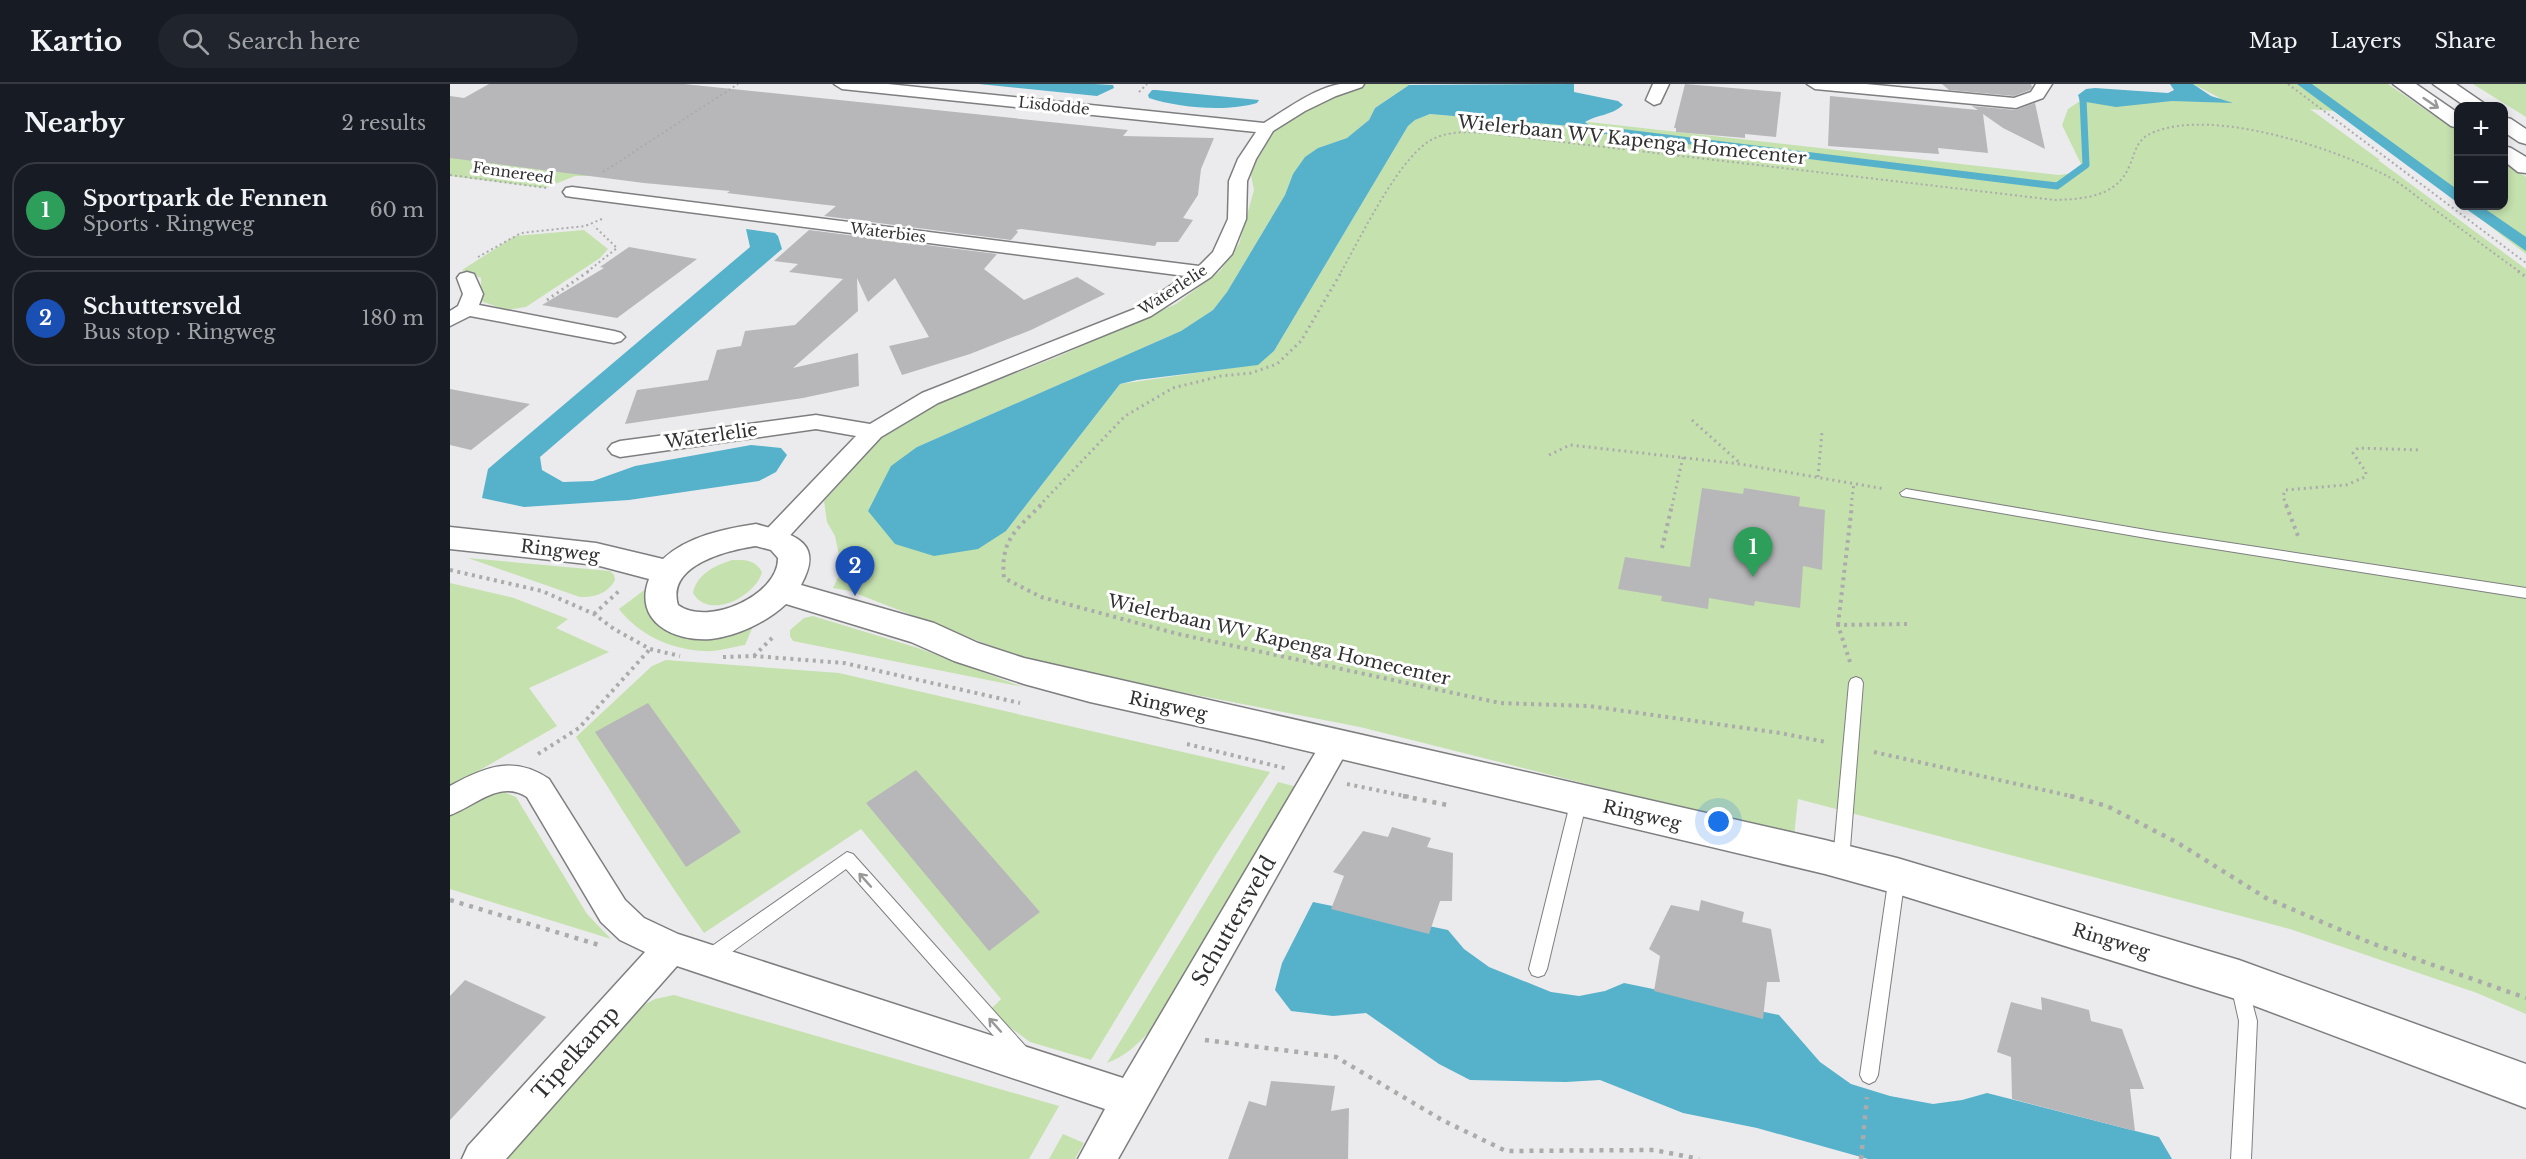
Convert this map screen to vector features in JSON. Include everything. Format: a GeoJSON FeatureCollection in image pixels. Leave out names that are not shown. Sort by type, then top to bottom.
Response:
{"type":"FeatureCollection","features":[{"type":"Feature","properties":{"kind":"main road"},"geometry":{"type":"LineString","coordinates":[[2403,84],[2454,119]]}},
{"type":"Feature","properties":{"kind":"main road"},"geometry":{"type":"LineString","coordinates":[[2443,84],[2472,102]]}},
{"type":"Feature","properties":{"kind":"main road"},"geometry":{"type":"LineString","coordinates":[[2508,126],[2526,138]]}},
{"type":"Feature","properties":{"kind":"main road"},"geometry":{"type":"LineString","coordinates":[[2508,155],[2526,167]]}},
{"type":"Feature","properties":{"kind":"main road"},"geometry":{"type":"LineString","coordinates":[[756,535],[773,537],[788,545],[794,555],[795,570],[782,591],[761,608],[731,621],[712,626],[690,626],[675,622],[661,607],[660,596],[669,572],[687,557],[732,538],[756,535]]}},
{"type":"Feature","properties":{"kind":"main road","name":"Ringweg"},"geometry":{"type":"LineString","coordinates":[[450,538],[596,554],[669,572]]}},
{"type":"Feature","properties":{"kind":"main road","name":"Ringweg"},"geometry":{"type":"LineString","coordinates":[[782,591],[922,632],[966,652],[1024,671],[1123,696],[1336,742],[1897,876],[2239,980],[2526,1086]]}},
{"type":"Feature","properties":{"kind":"street","name":"Lisdodde"},"geometry":{"type":"LineString","coordinates":[[842,84],[1267,128]]}},
{"type":"Feature","properties":{"kind":"street","name":"Waterlelie"},"geometry":{"type":"LineString","coordinates":[[773,537],[873,432],[930,398],[1144,312],[1204,273],[1222,254],[1237,219],[1238,181],[1247,159],[1267,128],[1299,108],[1356,84]]}},
{"type":"Feature","properties":{"kind":"street"},"geometry":{"type":"LineString","coordinates":[[1654,100],[1661,84]]}},
{"type":"Feature","properties":{"kind":"street"},"geometry":{"type":"LineString","coordinates":[[1815,84],[1845,85],[2016,103],[2037,95],[2044,84]]}},
{"type":"Feature","properties":{"kind":"street","name":"Waterbies"},"geometry":{"type":"LineString","coordinates":[[572,192],[1204,273]]}},
{"type":"Feature","properties":{"kind":"street"},"geometry":{"type":"LineString","coordinates":[[458,314],[473,294],[466,278]]}},
{"type":"Feature","properties":{"kind":"street"},"geometry":{"type":"LineString","coordinates":[[458,314],[519,319],[614,337]]}},
{"type":"Feature","properties":{"kind":"street","name":"Waterlelie"},"geometry":{"type":"LineString","coordinates":[[620,449],[816,422],[873,432]]}},
{"type":"Feature","properties":{"kind":"street","name":"Schuttersveld"},"geometry":{"type":"LineString","coordinates":[[1097,1159],[1336,742]]}},
{"type":"Feature","properties":{"kind":"street"},"geometry":{"type":"LineString","coordinates":[[450,802],[501,777],[515,776],[529,781],[538,788],[613,911],[632,928],[671,948],[706,960],[1034,1069],[1132,1099]]}},
{"type":"Feature","properties":{"kind":"street","name":"Tipelkamp"},"geometry":{"type":"LineString","coordinates":[[481,1159],[671,948]]}},
{"type":"Feature","properties":{"kind":"lane"},"geometry":{"type":"LineString","coordinates":[[1906,493],[2526,593]]}},
{"type":"Feature","properties":{"kind":"lane"},"geometry":{"type":"LineString","coordinates":[[1841,861],[1856,683]]}},
{"type":"Feature","properties":{"kind":"lane"},"geometry":{"type":"LineString","coordinates":[[1538,969],[1579,800]]}},
{"type":"Feature","properties":{"kind":"lane"},"geometry":{"type":"LineString","coordinates":[[706,960],[847,859],[1034,1069]]}},
{"type":"Feature","properties":{"kind":"lane"},"geometry":{"type":"LineString","coordinates":[[1869,1075],[1897,876]]}},
{"type":"Feature","properties":{"kind":"lane"},"geometry":{"type":"LineString","coordinates":[[2239,980],[2248,1021],[2241,1159]]}},
{"type":"Feature","properties":{"kind":"path"},"geometry":{"type":"LineString","coordinates":[[572,192],[738,84]]}},
{"type":"Feature","properties":{"kind":"path"},"geometry":{"type":"LineString","coordinates":[[2288,84],[2526,263]]}},
{"type":"Feature","properties":{"kind":"path","name":"Wielerbaan WV Kapenga Homecenter"},"geometry":{"type":"LineString","coordinates":[[1828,742],[1589,706],[1500,703],[1178,634],[1041,597],[1004,578],[1002,559],[1011,536],[1125,416],[1173,388],[1221,376],[1251,373],[1277,364],[1301,341],[1403,165],[1416,148],[1442,133],[1464,131],[1494,134],[1978,194],[2066,200],[2102,195],[2124,179],[2137,144],[2146,135],[2165,128],[2185,125],[2214,125],[2245,129],[2332,153],[2391,179],[2526,277]]}},
{"type":"Feature","properties":{"kind":"path","name":"Fennereed"},"geometry":{"type":"LineString","coordinates":[[450,176],[572,192]]}},
{"type":"Feature","properties":{"kind":"path"},"geometry":{"type":"LineString","coordinates":[[466,278],[453,272],[512,236],[530,231],[594,226],[630,200]]}},
{"type":"Feature","properties":{"kind":"path"},"geometry":{"type":"LineString","coordinates":[[519,319],[606,260],[617,248],[594,226]]}},
{"type":"Feature","properties":{"kind":"path"},"geometry":{"type":"LineString","coordinates":[[1692,420],[1740,464]]}},
{"type":"Feature","properties":{"kind":"path"},"geometry":{"type":"LineString","coordinates":[[1818,477],[1822,432]]}},
{"type":"Feature","properties":{"kind":"path"},"geometry":{"type":"LineString","coordinates":[[1549,455],[1570,445],[1740,464],[1906,493]]}},
{"type":"Feature","properties":{"kind":"path"},"geometry":{"type":"LineString","coordinates":[[2306,558],[2283,497],[2285,490],[2295,487],[2343,486],[2358,482],[2365,477],[2366,472],[2353,453],[2358,448],[2421,450]]}},
{"type":"Feature","properties":{"kind":"path"},"geometry":{"type":"LineString","coordinates":[[1662,548],[1683,458]]}},
{"type":"Feature","properties":{"kind":"path"},"geometry":{"type":"LineString","coordinates":[[1854,483],[1838,625],[1856,683]]}},
{"type":"Feature","properties":{"kind":"path"},"geometry":{"type":"LineString","coordinates":[[450,570],[542,591],[594,614],[614,629],[650,648],[685,656]]}},
{"type":"Feature","properties":{"kind":"path"},"geometry":{"type":"LineString","coordinates":[[1838,625],[1907,624]]}},
{"type":"Feature","properties":{"kind":"path"},"geometry":{"type":"LineString","coordinates":[[501,777],[579,728],[650,648]]}},
{"type":"Feature","properties":{"kind":"path"},"geometry":{"type":"LineString","coordinates":[[716,657],[754,656],[844,663],[1024,704]]}},
{"type":"Feature","properties":{"kind":"path"},"geometry":{"type":"LineString","coordinates":[[1186,744],[1316,778],[1455,806]]}},
{"type":"Feature","properties":{"kind":"path"},"geometry":{"type":"LineString","coordinates":[[1867,751],[2053,790],[2107,806],[2178,843],[2266,898],[2371,943],[2526,998]]}},
{"type":"Feature","properties":{"kind":"path"},"geometry":{"type":"LineString","coordinates":[[450,900],[603,946]]}},
{"type":"Feature","properties":{"kind":"path"},"geometry":{"type":"LineString","coordinates":[[1168,1036],[1336,1057],[1375,1078],[1442,1120],[1506,1150],[1654,1150],[1699,1159]]}},
{"type":"Feature","properties":{"kind":"path"},"geometry":{"type":"LineString","coordinates":[[1861,1159],[1869,1075]]}},
{"type":"Feature","properties":{"kind":"green space"},"geometry":{"type":"Polygon","coordinates":[[[1361,84],[1410,84],[1375,108],[1369,120],[1347,138],[1318,148],[1293,174],[1285,195],[1227,292],[1213,310],[1181,331],[917,447],[876,495],[868,511],[1006,531],[1120,384],[1258,364],[1274,351],[1408,126],[1415,120],[1430,114],[1583,127],[1583,124],[1589,122],[2059,175],[2073,173],[2082,166],[2062,125],[2068,109],[2083,99],[2220,98],[2193,84],[2388,84],[2454,129],[2454,198],[2343,112],[2310,109],[2526,269],[2526,1014],[2477,993],[2290,929],[1798,799],[1794,836],[1360,727],[1052,667],[1009,653],[850,591],[833,588],[842,569],[835,536],[827,522],[824,501],[891,426],[947,400],[1057,357],[1176,304],[1220,271],[1239,244],[1254,190],[1250,170],[1268,134],[1294,112],[1361,84]]]}},
{"type":"Feature","properties":{"kind":"green space"},"geometry":{"type":"Polygon","coordinates":[[[2473,84],[2526,84],[2526,117],[2508,106],[2508,102],[2502,102],[2473,84]]]}},
{"type":"Feature","properties":{"kind":"green space"},"geometry":{"type":"Polygon","coordinates":[[[450,127],[663,131],[593,176],[575,176],[545,188],[450,176],[450,127]]]}},
{"type":"Feature","properties":{"kind":"green space"},"geometry":{"type":"Polygon","coordinates":[[[2508,165],[2526,177],[2526,254],[2469,210],[2508,210],[2508,165]]]}},
{"type":"Feature","properties":{"kind":"green space"},"geometry":{"type":"Polygon","coordinates":[[[584,230],[608,249],[600,258],[526,307],[506,310],[481,301],[481,278],[462,270],[515,236],[584,230]]]}},
{"type":"Feature","properties":{"kind":"green space"},"geometry":{"type":"Polygon","coordinates":[[[468,558],[610,571],[615,580],[600,594],[580,597],[468,558]]]}},
{"type":"Feature","properties":{"kind":"green space"},"geometry":{"type":"Polygon","coordinates":[[[732,560],[749,561],[756,565],[762,572],[758,581],[742,597],[731,602],[710,605],[700,601],[693,593],[698,581],[713,568],[732,560]]]}},
{"type":"Feature","properties":{"kind":"green space"},"geometry":{"type":"Polygon","coordinates":[[[450,583],[514,598],[568,619],[556,628],[609,652],[529,688],[557,726],[450,787],[450,583]]]}},
{"type":"Feature","properties":{"kind":"green space"},"geometry":{"type":"Polygon","coordinates":[[[647,588],[645,601],[648,612],[667,629],[756,619],[745,645],[703,651],[667,644],[656,639],[636,626],[619,609],[647,588]]]}},
{"type":"Feature","properties":{"kind":"green space"},"geometry":{"type":"Polygon","coordinates":[[[813,616],[918,648],[1023,687],[793,641],[790,630],[804,618],[813,616]]]}},
{"type":"Feature","properties":{"kind":"green space"},"geometry":{"type":"Polygon","coordinates":[[[666,660],[839,673],[1270,772],[1215,856],[1091,1060],[1030,1042],[1004,1023],[991,1009],[1001,999],[861,829],[704,933],[576,737],[652,666],[666,660]]]}},
{"type":"Feature","properties":{"kind":"green space"},"geometry":{"type":"Polygon","coordinates":[[[1278,782],[1297,787],[1149,1032],[1130,1050],[1107,1063],[1278,782]]]}},
{"type":"Feature","properties":{"kind":"green space"},"geometry":{"type":"Polygon","coordinates":[[[504,792],[516,797],[587,914],[611,939],[450,889],[450,812],[490,793],[504,792]]]}},
{"type":"Feature","properties":{"kind":"green space"},"geometry":{"type":"Polygon","coordinates":[[[674,995],[1059,1106],[1029,1159],[505,1159],[638,1008],[655,999],[674,995]]]}},
{"type":"Feature","properties":{"kind":"green space"},"geometry":{"type":"Polygon","coordinates":[[[1063,1134],[1084,1143],[1075,1159],[1049,1159],[1063,1134]]]}},
{"type":"Feature","properties":{"kind":"water"},"geometry":{"type":"Polygon","coordinates":[[[979,84],[1094,84],[1113,85],[1114,88],[1097,96],[979,84]]]}},
{"type":"Feature","properties":{"kind":"water"},"geometry":{"type":"Polygon","coordinates":[[[1574,84],[1574,92],[1618,101],[1623,105],[1614,111],[1585,122],[1594,128],[1430,114],[1415,120],[1408,126],[1274,351],[1258,365],[1120,384],[1006,531],[978,549],[934,556],[895,544],[868,511],[891,466],[917,447],[1181,331],[1213,310],[1227,292],[1285,195],[1293,174],[1305,157],[1318,148],[1347,138],[1369,120],[1375,108],[1409,85],[1574,84]]]}},
{"type":"Feature","properties":{"kind":"water"},"geometry":{"type":"Polygon","coordinates":[[[2170,84],[2193,84],[2211,96],[2233,103],[2172,101],[2116,107],[2080,101],[2078,95],[2086,89],[2095,88],[2168,93],[2174,90],[2170,84]]]}},
{"type":"Feature","properties":{"kind":"water"},"geometry":{"type":"Polygon","coordinates":[[[2297,84],[2312,84],[2454,187],[2454,200],[2297,84]]]}},
{"type":"Feature","properties":{"kind":"water"},"geometry":{"type":"Polygon","coordinates":[[[1152,90],[1259,100],[1257,103],[1245,106],[1218,108],[1188,106],[1149,98],[1148,95],[1152,90]]]}},
{"type":"Feature","properties":{"kind":"water"},"geometry":{"type":"Polygon","coordinates":[[[2468,210],[2487,210],[2526,237],[2526,251],[2468,210]]]}},
{"type":"Feature","properties":{"kind":"water"},"geometry":{"type":"Polygon","coordinates":[[[746,229],[775,233],[782,249],[540,457],[542,470],[563,482],[593,481],[635,466],[751,445],[781,448],[787,455],[776,472],[759,481],[629,500],[524,507],[482,498],[488,469],[750,247],[746,229]]]}},
{"type":"Feature","properties":{"kind":"water"},"geometry":{"type":"Polygon","coordinates":[[[1313,902],[1448,930],[1464,949],[1489,967],[1551,992],[1579,996],[1605,991],[1624,983],[1779,1015],[1820,1062],[1851,1084],[1890,1096],[1933,1104],[1962,1100],[1987,1093],[2159,1137],[2172,1159],[1868,1159],[1757,1128],[1683,1113],[1600,1080],[1566,1082],[1470,1080],[1439,1064],[1366,1013],[1333,1016],[1291,1011],[1275,990],[1282,963],[1313,902]]]}},
{"type":"Feature","properties":{"kind":"building"},"geometry":{"type":"Polygon","coordinates":[[[489,84],[684,84],[1128,130],[1123,136],[1214,138],[1201,169],[1198,195],[1183,218],[1193,220],[1178,242],[1157,242],[1155,246],[1021,229],[1016,230],[1018,232],[1011,240],[824,216],[836,206],[727,193],[730,191],[644,183],[450,158],[450,96],[464,98],[489,84]]]}},
{"type":"Feature","properties":{"kind":"building"},"geometry":{"type":"Polygon","coordinates":[[[1685,84],[1781,92],[1776,137],[1745,134],[1745,138],[1676,132],[1674,128],[1685,84]]]}},
{"type":"Feature","properties":{"kind":"building"},"geometry":{"type":"Polygon","coordinates":[[[1942,84],[2031,84],[2032,87],[2014,96],[1949,90],[1942,84]]]}},
{"type":"Feature","properties":{"kind":"building"},"geometry":{"type":"Polygon","coordinates":[[[1830,96],[1978,110],[1972,106],[2016,110],[2035,103],[2045,149],[2003,128],[1983,114],[1988,153],[1938,148],[1939,154],[1828,146],[1830,96]]]}},
{"type":"Feature","properties":{"kind":"building"},"geometry":{"type":"Polygon","coordinates":[[[809,230],[997,254],[984,269],[1024,300],[1077,277],[1105,294],[1031,330],[970,354],[902,375],[889,346],[929,337],[895,278],[868,302],[857,278],[858,311],[793,368],[858,353],[859,386],[803,398],[625,424],[637,390],[708,380],[717,350],[741,346],[745,331],[795,325],[843,279],[789,272],[798,264],[774,261],[809,230]]]}},
{"type":"Feature","properties":{"kind":"building"},"geometry":{"type":"Polygon","coordinates":[[[629,247],[697,259],[617,318],[542,305],[604,268],[600,267],[629,247]]]}},
{"type":"Feature","properties":{"kind":"building"},"geometry":{"type":"Polygon","coordinates":[[[450,389],[530,404],[471,450],[450,445],[450,389]]]}},
{"type":"Feature","properties":{"kind":"building"},"geometry":{"type":"Polygon","coordinates":[[[1702,488],[1743,494],[1744,488],[1800,497],[1799,506],[1825,510],[1822,570],[1803,566],[1800,608],[1755,601],[1754,606],[1709,598],[1708,609],[1661,601],[1662,596],[1618,589],[1625,557],[1690,567],[1702,488]]]}},
{"type":"Feature","properties":{"kind":"building"},"geometry":{"type":"Polygon","coordinates":[[[648,703],[741,832],[686,867],[595,732],[648,703]]]}},
{"type":"Feature","properties":{"kind":"building"},"geometry":{"type":"Polygon","coordinates":[[[916,770],[1040,912],[989,951],[866,803],[916,770]]]}},
{"type":"Feature","properties":{"kind":"building"},"geometry":{"type":"Polygon","coordinates":[[[1392,827],[1431,838],[1427,847],[1453,853],[1452,901],[1440,901],[1429,934],[1331,909],[1344,876],[1333,872],[1363,831],[1388,837],[1392,827]]]}},
{"type":"Feature","properties":{"kind":"building"},"geometry":{"type":"Polygon","coordinates":[[[1701,900],[1744,912],[1742,922],[1771,929],[1780,982],[1767,982],[1763,1019],[1654,991],[1660,956],[1649,949],[1671,905],[1699,911],[1701,900]]]}},
{"type":"Feature","properties":{"kind":"building"},"geometry":{"type":"Polygon","coordinates":[[[465,980],[546,1017],[450,1120],[450,996],[465,980]]]}},
{"type":"Feature","properties":{"kind":"building"},"geometry":{"type":"Polygon","coordinates":[[[2041,997],[2089,1010],[2091,1021],[2122,1029],[2144,1089],[2130,1089],[2135,1131],[2012,1099],[2011,1057],[1997,1052],[2011,1002],[2042,1010],[2041,997]]]}},
{"type":"Feature","properties":{"kind":"building"},"geometry":{"type":"Polygon","coordinates":[[[1271,1081],[1335,1086],[1331,1111],[1349,1108],[1348,1159],[1228,1159],[1249,1101],[1266,1106],[1271,1081]]]}},
{"type":"Feature","properties":{"kind":"waterway"},"geometry":{"type":"LineString","coordinates":[[1569,126],[2057,186],[2086,165],[2083,99]]}},
{"type":"Feature","properties":{"kind":"place","name":"Sportpark de Fennen"},"geometry":{"type":"Point","coordinates":[1753,577]}},
{"type":"Feature","properties":{"kind":"place","name":"Schuttersveld"},"geometry":{"type":"Point","coordinates":[855,596]}}]}
